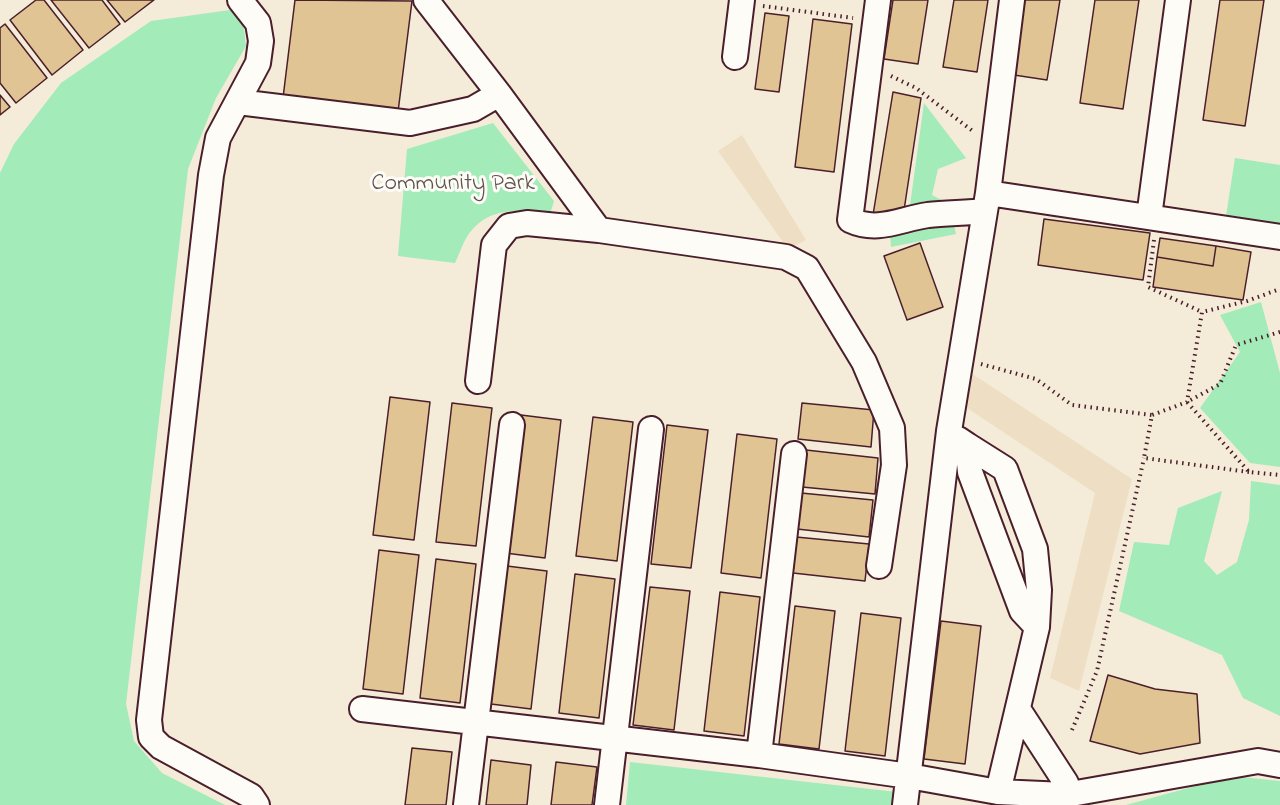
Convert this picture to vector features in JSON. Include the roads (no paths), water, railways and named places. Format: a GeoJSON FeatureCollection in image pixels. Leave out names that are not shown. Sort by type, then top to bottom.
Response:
{"type":"FeatureCollection","features":[{"type":"Feature","properties":{"kind":"street"},"geometry":{"type":"LineString","coordinates":[[240,0],[258,23],[261,41],[258,63],[218,138],[211,175],[149,720],[151,738],[161,747],[251,796],[257,805]]}},
{"type":"Feature","properties":{"kind":"street"},"geometry":{"type":"LineString","coordinates":[[426,0],[500,94],[599,230]]}},
{"type":"Feature","properties":{"kind":"street"},"geometry":{"type":"LineString","coordinates":[[905,805],[934,556],[954,441],[960,358],[986,202],[1012,0]]}},
{"type":"Feature","properties":{"kind":"street"},"geometry":{"type":"LineString","coordinates":[[1153,218],[1178,0]]}},
{"type":"Feature","properties":{"kind":"street"},"geometry":{"type":"LineString","coordinates":[[735,57],[742,1]]}},
{"type":"Feature","properties":{"kind":"street"},"geometry":{"type":"LineString","coordinates":[[876,11],[850,220],[864,226],[889,225],[986,202],[1153,218],[1280,237]]}},
{"type":"Feature","properties":{"kind":"street"},"geometry":{"type":"LineString","coordinates":[[238,102],[410,123],[473,109],[500,94]]}},
{"type":"Feature","properties":{"kind":"street"},"geometry":{"type":"LineString","coordinates":[[478,381],[494,245],[509,226],[527,224],[599,230],[758,251],[786,257],[807,268],[864,362],[892,428],[894,465],[879,566]]}},
{"type":"Feature","properties":{"kind":"street"},"geometry":{"type":"LineString","coordinates":[[466,805],[512,425]]}},
{"type":"Feature","properties":{"kind":"street"},"geometry":{"type":"LineString","coordinates":[[607,805],[651,429]]}},
{"type":"Feature","properties":{"kind":"street"},"geometry":{"type":"LineString","coordinates":[[954,441],[1005,469],[1035,549],[1040,590],[1037,627],[999,792]]}},
{"type":"Feature","properties":{"kind":"street"},"geometry":{"type":"LineString","coordinates":[[954,441],[970,472],[1022,611],[1037,627]]}},
{"type":"Feature","properties":{"kind":"street"},"geometry":{"type":"LineString","coordinates":[[759,754],[794,454]]}},
{"type":"Feature","properties":{"kind":"street"},"geometry":{"type":"LineString","coordinates":[[362,709],[759,754],[1064,800],[1258,761],[1280,765]]}},
{"type":"Feature","properties":{"kind":"street"},"geometry":{"type":"LineString","coordinates":[[1018,709],[1066,783],[1064,800]]}},
{"type":"Feature","properties":{"kind":"park label","name":"Community Park"},"geometry":{"type":"Point","coordinates":[453,185]}}]}
